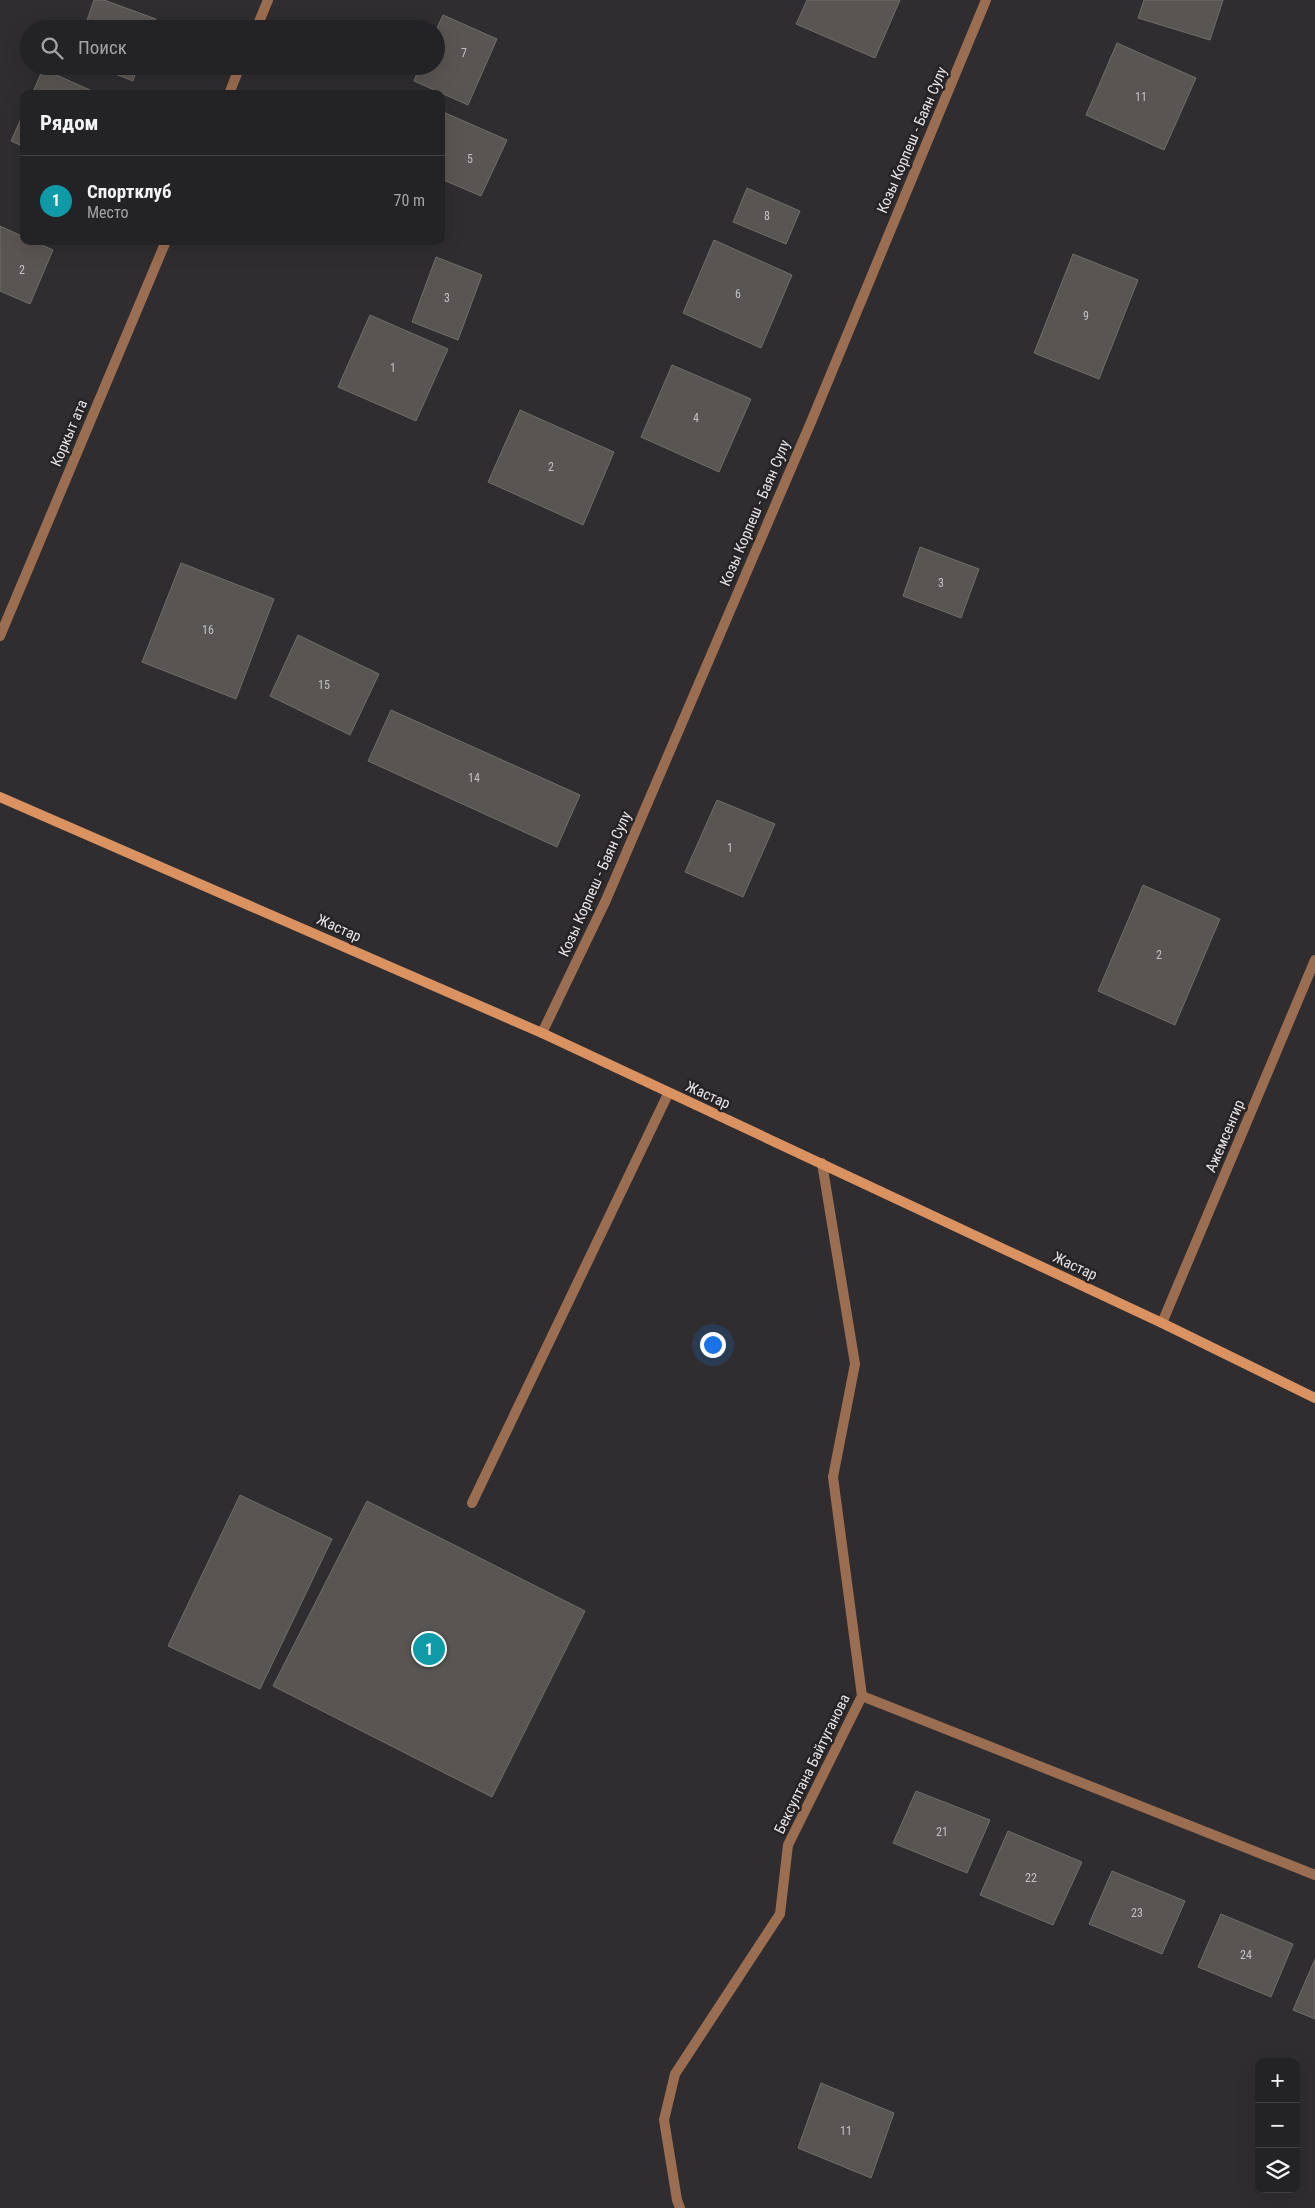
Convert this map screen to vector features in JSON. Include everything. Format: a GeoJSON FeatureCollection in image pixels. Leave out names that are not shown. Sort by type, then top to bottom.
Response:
{"type":"FeatureCollection","features":[{"type":"Feature","properties":{"kind":"street"},"geometry":{"type":"LineString","coordinates":[[260,20],[268,0]]}},
{"type":"Feature","properties":{"kind":"street","name":"Козы Корпеш - Баян Сулу"},"geometry":{"type":"LineString","coordinates":[[542,1033],[606,900],[811,422],[986,0]]}},
{"type":"Feature","properties":{"kind":"street"},"geometry":{"type":"LineString","coordinates":[[231,90],[236,75]]}},
{"type":"Feature","properties":{"kind":"street","name":"Коркыт ата"},"geometry":{"type":"LineString","coordinates":[[0,636],[164,245]]}},
{"type":"Feature","properties":{"kind":"street","name":"Жастар"},"geometry":{"type":"LineString","coordinates":[[0,797],[542,1033],[668,1094],[822,1163],[1315,1398]]}},
{"type":"Feature","properties":{"kind":"street","name":"Ажемсенгир"},"geometry":{"type":"LineString","coordinates":[[1162,1324],[1315,960]]}},
{"type":"Feature","properties":{"kind":"street"},"geometry":{"type":"LineString","coordinates":[[472,1503],[668,1094]]}},
{"type":"Feature","properties":{"kind":"street"},"geometry":{"type":"LineString","coordinates":[[822,1163],[855,1364],[833,1476],[862,1696]]}},
{"type":"Feature","properties":{"kind":"street","name":"Бексултана Байтуганова"},"geometry":{"type":"LineString","coordinates":[[680,2208],[677,2200],[664,2120],[675,2074],[780,1914],[788,1845],[862,1696],[1315,1875]]}},
{"type":"Feature","properties":{"kind":"building"},"geometry":{"type":"Polygon","coordinates":[[[94,0],[104,0],[156,19],[156,20],[87,20],[94,0]]]}},
{"type":"Feature","properties":{"kind":"building"},"geometry":{"type":"Polygon","coordinates":[[[807,0],[900,0],[875,58],[796,24],[807,0]]]}},
{"type":"Feature","properties":{"kind":"building"},"geometry":{"type":"Polygon","coordinates":[[[1144,0],[1223,0],[1210,40],[1138,18],[1144,0]]]}},
{"type":"Feature","properties":{"kind":"building"},"geometry":{"type":"Polygon","coordinates":[[[443,15],[497,39],[468,105],[445,95],[445,90],[434,90],[414,81],[416,75],[445,75],[445,20],[441,20],[443,15]]]}},
{"type":"Feature","properties":{"kind":"building"},"geometry":{"type":"Polygon","coordinates":[[[1117,43],[1196,78],[1164,150],[1086,115],[1117,43]]]}},
{"type":"Feature","properties":{"kind":"building"},"geometry":{"type":"Polygon","coordinates":[[[40,75],[56,75],[90,90],[34,90],[40,75]]]}},
{"type":"Feature","properties":{"kind":"building"},"geometry":{"type":"Polygon","coordinates":[[[118,75],[135,75],[133,81],[118,75]]]}},
{"type":"Feature","properties":{"kind":"building"},"geometry":{"type":"Polygon","coordinates":[[[445,113],[507,140],[481,196],[445,181],[445,113]]]}},
{"type":"Feature","properties":{"kind":"building"},"geometry":{"type":"Polygon","coordinates":[[[20,121],[20,145],[11,141],[20,121]]]}},
{"type":"Feature","properties":{"kind":"building"},"geometry":{"type":"Polygon","coordinates":[[[747,188],[800,211],[786,244],[733,222],[747,188]]]}},
{"type":"Feature","properties":{"kind":"building"},"geometry":{"type":"Polygon","coordinates":[[[0,226],[20,235],[20,245],[42,245],[53,250],[30,304],[0,291],[0,226]]]}},
{"type":"Feature","properties":{"kind":"building"},"geometry":{"type":"Polygon","coordinates":[[[714,240],[792,275],[761,348],[683,313],[714,240]]]}},
{"type":"Feature","properties":{"kind":"building"},"geometry":{"type":"Polygon","coordinates":[[[1073,254],[1138,280],[1099,379],[1034,353],[1073,254]]]}},
{"type":"Feature","properties":{"kind":"building"},"geometry":{"type":"Polygon","coordinates":[[[436,257],[482,275],[458,340],[412,322],[436,257]]]}},
{"type":"Feature","properties":{"kind":"building"},"geometry":{"type":"Polygon","coordinates":[[[370,315],[448,349],[416,421],[338,387],[370,315]]]}},
{"type":"Feature","properties":{"kind":"building"},"geometry":{"type":"Polygon","coordinates":[[[672,365],[751,399],[719,472],[641,437],[672,365]]]}},
{"type":"Feature","properties":{"kind":"building"},"geometry":{"type":"Polygon","coordinates":[[[520,410],[614,452],[583,525],[488,482],[520,410]]]}},
{"type":"Feature","properties":{"kind":"building"},"geometry":{"type":"Polygon","coordinates":[[[920,547],[979,569],[961,618],[903,596],[920,547]]]}},
{"type":"Feature","properties":{"kind":"building"},"geometry":{"type":"Polygon","coordinates":[[[181,563],[274,599],[236,699],[142,662],[181,563]]]}},
{"type":"Feature","properties":{"kind":"building"},"geometry":{"type":"Polygon","coordinates":[[[298,635],[379,674],[350,735],[270,696],[298,635]]]}},
{"type":"Feature","properties":{"kind":"building"},"geometry":{"type":"Polygon","coordinates":[[[391,710],[580,795],[557,847],[368,761],[391,710]]]}},
{"type":"Feature","properties":{"kind":"building"},"geometry":{"type":"Polygon","coordinates":[[[717,800],[775,824],[743,897],[685,872],[717,800]]]}},
{"type":"Feature","properties":{"kind":"building"},"geometry":{"type":"Polygon","coordinates":[[[1143,885],[1220,919],[1175,1025],[1098,991],[1143,885]]]}},
{"type":"Feature","properties":{"kind":"building"},"geometry":{"type":"Polygon","coordinates":[[[240,1495],[332,1539],[260,1689],[168,1646],[240,1495]]]}},
{"type":"Feature","properties":{"kind":"building"},"geometry":{"type":"Polygon","coordinates":[[[367,1501],[585,1611],[492,1797],[273,1686],[367,1501]]]}},
{"type":"Feature","properties":{"kind":"building"},"geometry":{"type":"Polygon","coordinates":[[[916,1791],[990,1820],[967,1873],[893,1843],[916,1791]]]}},
{"type":"Feature","properties":{"kind":"building"},"geometry":{"type":"Polygon","coordinates":[[[1008,1831],[1082,1862],[1053,1925],[980,1895],[1008,1831]]]}},
{"type":"Feature","properties":{"kind":"building"},"geometry":{"type":"Polygon","coordinates":[[[1112,1871],[1185,1901],[1162,1954],[1089,1924],[1112,1871]]]}},
{"type":"Feature","properties":{"kind":"building"},"geometry":{"type":"Polygon","coordinates":[[[1221,1914],[1293,1944],[1271,1997],[1198,1967],[1221,1914]]]}},
{"type":"Feature","properties":{"kind":"building"},"geometry":{"type":"Polygon","coordinates":[[[1315,1959],[1315,2019],[1293,2010],[1315,1959]]]}},
{"type":"Feature","properties":{"kind":"building"},"geometry":{"type":"Polygon","coordinates":[[[821,2083],[894,2113],[871,2178],[798,2148],[821,2083]]]}},
{"type":"Feature","properties":{"kind":"place","name":"Спортклуб"},"geometry":{"type":"Point","coordinates":[429,1649]}}]}
